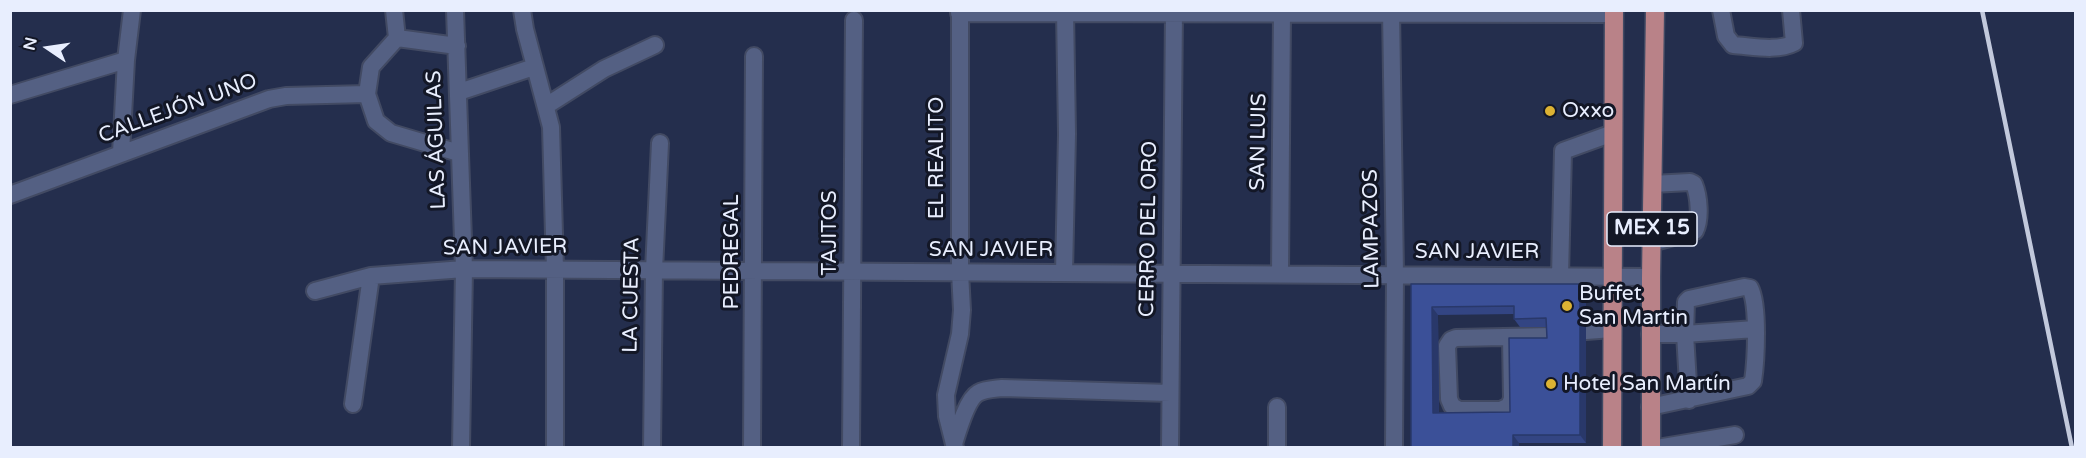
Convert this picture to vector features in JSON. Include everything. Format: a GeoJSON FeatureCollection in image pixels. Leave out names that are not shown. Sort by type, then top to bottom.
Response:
{"type":"FeatureCollection","features":[{"type":"Feature","properties":{"kind":"main road","name":"MEX 15"},"geometry":{"type":"LineString","coordinates":[[1651,447],[1650,334],[1655,10]]}},
{"type":"Feature","properties":{"kind":"main road","name":"MEX 15"},"geometry":{"type":"LineString","coordinates":[[1612,447],[1614,12]]}},
{"type":"Feature","properties":{"kind":"street"},"geometry":{"type":"LineString","coordinates":[[121,153],[126,60],[132,10]]}},
{"type":"Feature","properties":{"kind":"street"},"geometry":{"type":"LineString","coordinates":[[394,10],[397,38],[371,67],[367,94],[376,121],[391,133],[459,153]]}},
{"type":"Feature","properties":{"kind":"street","name":"LAS ÁGUILAS"},"geometry":{"type":"LineString","coordinates":[[455,10],[464,269],[461,447]]}},
{"type":"Feature","properties":{"kind":"street"},"geometry":{"type":"LineString","coordinates":[[522,10],[534,67],[551,127],[555,270],[555,447]]}},
{"type":"Feature","properties":{"kind":"street"},"geometry":{"type":"LineString","coordinates":[[1721,10],[1726,36],[1733,45],[1766,48],[1788,46],[1794,43],[1791,10]]}},
{"type":"Feature","properties":{"kind":"street","name":"SAN LUIS"},"geometry":{"type":"LineString","coordinates":[[1280,274],[1282,11]]}},
{"type":"Feature","properties":{"kind":"street"},"geometry":{"type":"LineString","coordinates":[[959,12],[1614,12]]}},
{"type":"Feature","properties":{"kind":"street","name":"EL REALITO"},"geometry":{"type":"LineString","coordinates":[[954,446],[947,416],[946,394],[960,334],[962,310],[959,12]]}},
{"type":"Feature","properties":{"kind":"street"},"geometry":{"type":"LineString","coordinates":[[1064,273],[1067,134],[1065,12]]}},
{"type":"Feature","properties":{"kind":"street","name":"CERRO DEL ORO"},"geometry":{"type":"LineString","coordinates":[[1170,447],[1174,12]]}},
{"type":"Feature","properties":{"kind":"street","name":"LAMPAZOS"},"geometry":{"type":"LineString","coordinates":[[1391,12],[1395,274],[1394,447]]}},
{"type":"Feature","properties":{"kind":"street","name":"TAJITOS"},"geometry":{"type":"LineString","coordinates":[[851,447],[854,20]]}},
{"type":"Feature","properties":{"kind":"street"},"geometry":{"type":"LineString","coordinates":[[397,38],[457,46]]}},
{"type":"Feature","properties":{"kind":"street"},"geometry":{"type":"LineString","coordinates":[[546,106],[604,69],[655,45]]}},
{"type":"Feature","properties":{"kind":"street","name":"PEDREGAL"},"geometry":{"type":"LineString","coordinates":[[753,447],[754,56]]}},
{"type":"Feature","properties":{"kind":"street"},"geometry":{"type":"LineString","coordinates":[[10,95],[126,60]]}},
{"type":"Feature","properties":{"kind":"street"},"geometry":{"type":"LineString","coordinates":[[459,92],[534,67]]}},
{"type":"Feature","properties":{"kind":"street","name":"CALLEJÓN UNO"},"geometry":{"type":"LineString","coordinates":[[10,195],[269,99],[286,96],[367,94]]}},
{"type":"Feature","properties":{"kind":"street"},"geometry":{"type":"LineString","coordinates":[[1560,276],[1563,151],[1613,133]]}},
{"type":"Feature","properties":{"kind":"street","name":"LA CUESTA"},"geometry":{"type":"LineString","coordinates":[[652,447],[654,270],[660,143]]}},
{"type":"Feature","properties":{"kind":"street"},"geometry":{"type":"LineString","coordinates":[[1651,243],[1695,231],[1699,222],[1694,184],[1689,182],[1652,184]]}},
{"type":"Feature","properties":{"kind":"street","name":"SAN JAVIER"},"geometry":{"type":"LineString","coordinates":[[315,291],[371,276],[464,269],[1651,277]]}},
{"type":"Feature","properties":{"kind":"street"},"geometry":{"type":"LineString","coordinates":[[353,404],[371,276]]}},
{"type":"Feature","properties":{"kind":"street"},"geometry":{"type":"LineString","coordinates":[[1650,407],[1689,400],[1748,386],[1753,381],[1755,329],[1753,294],[1750,288],[1744,286],[1689,299],[1684,307],[1689,400]]}},
{"type":"Feature","properties":{"kind":"street"},"geometry":{"type":"LineString","coordinates":[[1586,331],[1611,329]]}},
{"type":"Feature","properties":{"kind":"street"},"geometry":{"type":"LineString","coordinates":[[1650,334],[1755,329]]}},
{"type":"Feature","properties":{"kind":"street"},"geometry":{"type":"LineString","coordinates":[[1511,337],[1512,399],[1509,406],[1501,410],[1460,410],[1452,406],[1449,399],[1448,346],[1451,340],[1456,338],[1552,336]]}},
{"type":"Feature","properties":{"kind":"street"},"geometry":{"type":"LineString","coordinates":[[954,446],[970,402],[976,394],[986,390],[1002,388],[1170,393]]}},
{"type":"Feature","properties":{"kind":"street"},"geometry":{"type":"LineString","coordinates":[[1277,407],[1277,447]]}},
{"type":"Feature","properties":{"kind":"street"},"geometry":{"type":"LineString","coordinates":[[1657,447],[1734,435]]}},
{"type":"Feature","properties":{"kind":"building","name":"Hotel San Martín"},"geometry":{"type":"Polygon","coordinates":[[[1411,284],[1580,284],[1580,435],[1513,435],[1513,447],[1411,447],[1411,284]],[[1514,306],[1432,307],[1433,413],[1510,412],[1509,338],[1547,338],[1546,318],[1514,319],[1514,306]]]}},
{"type":"Feature","properties":{"kind":"railway"},"geometry":{"type":"LineString","coordinates":[[1982,10],[2072,448]]}},
{"type":"Feature","properties":{"kind":"place","name":"Oxxo"},"geometry":{"type":"Point","coordinates":[1550,111]}},
{"type":"Feature","properties":{"kind":"place","name":"Buffet San Martin"},"geometry":{"type":"Point","coordinates":[1567,306]}},
{"type":"Feature","properties":{"kind":"place","name":"Hotel San Martín"},"geometry":{"type":"Point","coordinates":[1551,384]}}]}
